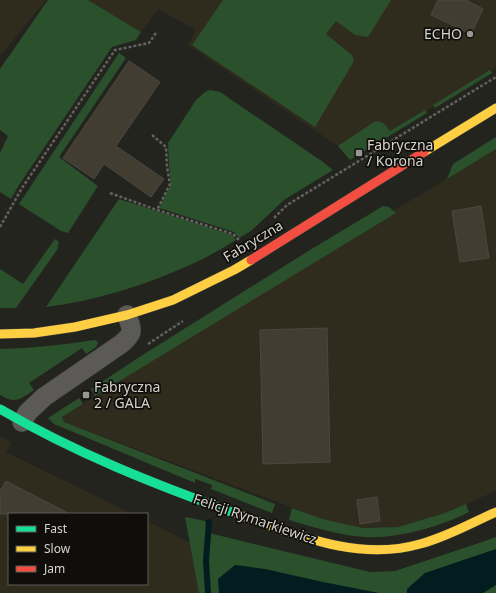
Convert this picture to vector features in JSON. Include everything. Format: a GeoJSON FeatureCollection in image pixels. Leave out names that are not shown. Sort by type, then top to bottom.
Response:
{"type":"FeatureCollection","features":[{"type":"Feature","properties":{"kind":"street","name":"Fabryczna"},"geometry":{"type":"LineString","coordinates":[[0,334],[51,331],[74,327],[127,315],[173,300],[234,270],[496,108]]}},
{"type":"Feature","properties":{"kind":"street"},"geometry":{"type":"LineString","coordinates":[[22,422],[28,412],[44,397],[128,338],[132,330],[127,315]]}},
{"type":"Feature","properties":{"kind":"street","name":"Felicji Rymarkiewicz"},"geometry":{"type":"LineString","coordinates":[[0,409],[83,453],[169,489],[320,542],[348,548],[370,550],[417,544],[438,538],[496,512]]}},
{"type":"Feature","properties":{"kind":"path"},"geometry":{"type":"LineString","coordinates":[[0,227],[22,188],[115,50],[148,42],[156,33]]}},
{"type":"Feature","properties":{"kind":"path"},"geometry":{"type":"LineString","coordinates":[[271,220],[287,205],[496,77]]}},
{"type":"Feature","properties":{"kind":"path"},"geometry":{"type":"LineString","coordinates":[[152,135],[166,146],[167,167],[170,184],[156,210]]}},
{"type":"Feature","properties":{"kind":"path"},"geometry":{"type":"LineString","coordinates":[[110,194],[233,234],[239,240]]}},
{"type":"Feature","properties":{"kind":"shaded area"},"geometry":{"type":"Polygon","coordinates":[[[0,0],[46,0],[0,56],[0,0]]]}},
{"type":"Feature","properties":{"kind":"shaded area"},"geometry":{"type":"Polygon","coordinates":[[[88,0],[496,0],[496,68],[353,156],[188,45],[196,30],[158,9],[141,32],[88,0]]]}},
{"type":"Feature","properties":{"kind":"shaded area"},"geometry":{"type":"Polygon","coordinates":[[[496,149],[496,491],[445,513],[398,527],[363,528],[323,519],[64,422],[62,417],[316,256],[496,149]]]}},
{"type":"Feature","properties":{"kind":"shaded area"},"geometry":{"type":"Polygon","coordinates":[[[0,436],[11,442],[6,452],[130,513],[8,513],[8,585],[148,585],[148,522],[193,544],[199,593],[0,593],[0,436]]]}},
{"type":"Feature","properties":{"kind":"green space"},"geometry":{"type":"Polygon","coordinates":[[[48,0],[88,0],[141,32],[136,40],[112,47],[11,199],[0,192],[0,153],[8,136],[0,130],[0,69],[48,0]]]}},
{"type":"Feature","properties":{"kind":"green space"},"geometry":{"type":"Polygon","coordinates":[[[223,0],[391,0],[368,37],[355,35],[336,21],[326,34],[352,55],[354,61],[315,127],[192,45],[223,0]]]}},
{"type":"Feature","properties":{"kind":"green space"},"geometry":{"type":"Polygon","coordinates":[[[119,53],[126,58],[59,157],[98,186],[68,233],[61,231],[19,204],[119,53]]]}},
{"type":"Feature","properties":{"kind":"green space"},"geometry":{"type":"Polygon","coordinates":[[[490,70],[492,73],[435,108],[433,105],[490,70]]]}},
{"type":"Feature","properties":{"kind":"green space"},"geometry":{"type":"Polygon","coordinates":[[[210,90],[220,92],[333,170],[284,200],[251,231],[239,238],[234,232],[159,208],[171,184],[168,143],[196,100],[205,92],[210,90]]]}},
{"type":"Feature","properties":{"kind":"green space"},"geometry":{"type":"Polygon","coordinates":[[[425,110],[427,113],[350,160],[338,146],[374,122],[382,122],[390,131],[425,110]]]}},
{"type":"Feature","properties":{"kind":"green space"},"geometry":{"type":"Polygon","coordinates":[[[496,137],[496,149],[447,179],[453,164],[496,137]]]}},
{"type":"Feature","properties":{"kind":"green space"},"geometry":{"type":"Polygon","coordinates":[[[119,199],[232,235],[236,240],[196,262],[138,285],[83,301],[46,307],[119,199]]]}},
{"type":"Feature","properties":{"kind":"green space"},"geometry":{"type":"Polygon","coordinates":[[[383,206],[389,207],[396,213],[95,396],[91,389],[141,356],[383,206]]]}},
{"type":"Feature","properties":{"kind":"green space"},"geometry":{"type":"Polygon","coordinates":[[[55,239],[59,242],[57,250],[16,308],[0,308],[0,269],[23,284],[55,239]]]}},
{"type":"Feature","properties":{"kind":"green space"},"geometry":{"type":"Polygon","coordinates":[[[94,340],[98,343],[96,347],[86,354],[82,348],[29,383],[34,390],[25,396],[14,400],[0,395],[0,349],[47,346],[94,340]]]}},
{"type":"Feature","properties":{"kind":"green space"},"geometry":{"type":"Polygon","coordinates":[[[79,398],[83,404],[62,417],[64,422],[275,504],[272,513],[211,489],[212,485],[195,479],[195,483],[54,424],[48,418],[79,398]]]}},
{"type":"Feature","properties":{"kind":"green space"},"geometry":{"type":"Polygon","coordinates":[[[466,504],[469,512],[458,517],[433,527],[391,536],[366,537],[347,535],[289,520],[292,508],[323,519],[363,528],[398,527],[445,513],[466,504]]]}},
{"type":"Feature","properties":{"kind":"green space"},"geometry":{"type":"Polygon","coordinates":[[[185,517],[205,521],[209,533],[370,572],[395,571],[496,537],[496,593],[199,593],[185,517]]]}},
{"type":"Feature","properties":{"kind":"water"},"geometry":{"type":"Polygon","coordinates":[[[496,549],[496,585],[483,593],[407,593],[407,589],[425,573],[496,549]]]}},
{"type":"Feature","properties":{"kind":"water"},"geometry":{"type":"Polygon","coordinates":[[[235,565],[265,569],[379,593],[219,593],[218,579],[235,565]]]}},
{"type":"Feature","properties":{"kind":"building"},"geometry":{"type":"Polygon","coordinates":[[[438,0],[466,0],[483,9],[471,34],[431,15],[438,0]]]}},
{"type":"Feature","properties":{"kind":"building"},"geometry":{"type":"Polygon","coordinates":[[[129,61],[160,82],[116,146],[164,179],[151,197],[104,164],[94,179],[63,158],[129,61]]]}},
{"type":"Feature","properties":{"kind":"building"},"geometry":{"type":"Polygon","coordinates":[[[481,206],[489,258],[460,262],[452,211],[481,206]]]}},
{"type":"Feature","properties":{"kind":"building"},"geometry":{"type":"Polygon","coordinates":[[[327,328],[330,462],[263,464],[260,330],[327,328]]]}},
{"type":"Feature","properties":{"kind":"building"},"geometry":{"type":"Polygon","coordinates":[[[6,481],[68,513],[0,514],[0,491],[6,481]]]}},
{"type":"Feature","properties":{"kind":"building"},"geometry":{"type":"Polygon","coordinates":[[[377,497],[380,521],[360,524],[357,500],[377,497]]]}},
{"type":"Feature","properties":{"kind":"waterway"},"geometry":{"type":"LineString","coordinates":[[208,593],[206,560],[209,522]]}},
{"type":"Feature","properties":{"kind":"traffic: fast"},"geometry":{"type":"LineString","coordinates":[[0,409],[86,454],[145,479],[237,514]]}},
{"type":"Feature","properties":{"kind":"traffic: slow"},"geometry":{"type":"LineString","coordinates":[[424,152],[496,108]]}},
{"type":"Feature","properties":{"kind":"traffic: slow"},"geometry":{"type":"LineString","coordinates":[[0,334],[34,333],[75,327],[127,315],[173,300],[251,260]]}},
{"type":"Feature","properties":{"kind":"traffic: slow"},"geometry":{"type":"LineString","coordinates":[[237,514],[304,537],[350,548],[373,550],[396,549],[430,541],[449,534],[496,512]]}},
{"type":"Feature","properties":{"kind":"traffic: jam"},"geometry":{"type":"LineString","coordinates":[[251,260],[424,152]]}},
{"type":"Feature","properties":{"kind":"place","name":"ECHO"},"geometry":{"type":"Point","coordinates":[470,34]}},
{"type":"Feature","properties":{"kind":"place","name":"Fabryczna / Korona"},"geometry":{"type":"Point","coordinates":[359,153]}},
{"type":"Feature","properties":{"kind":"place","name":"Fabryczna 2 / GALA"},"geometry":{"type":"Point","coordinates":[86,395]}}]}
